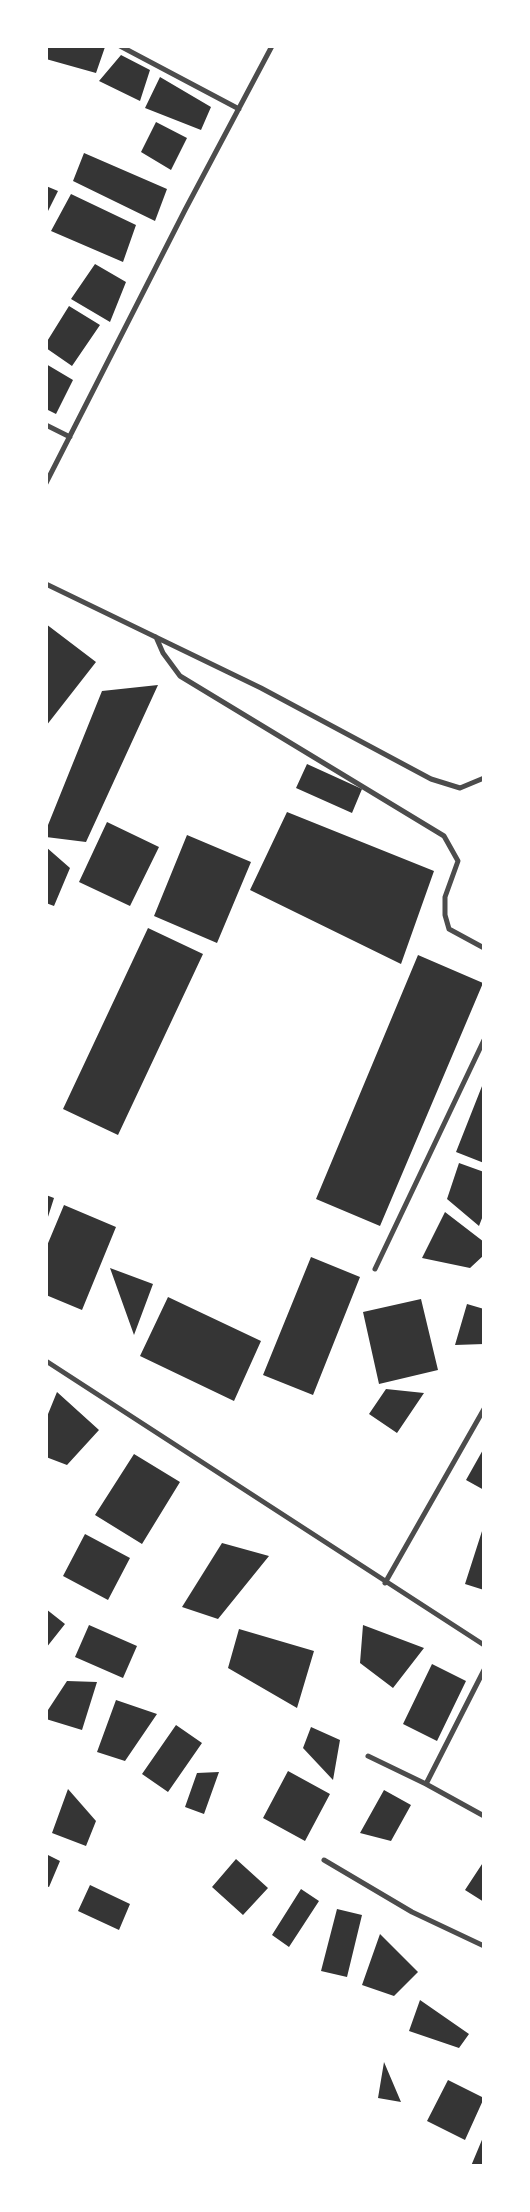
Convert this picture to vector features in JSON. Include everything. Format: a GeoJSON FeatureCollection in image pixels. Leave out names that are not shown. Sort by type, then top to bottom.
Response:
{"type":"FeatureCollection","features":[{"type":"Feature","properties":{"kind":"street"},"geometry":{"type":"LineString","coordinates":[[120,46],[239,108]]}},
{"type":"Feature","properties":{"kind":"street"},"geometry":{"type":"LineString","coordinates":[[46,484],[185,210],[272,46]]}},
{"type":"Feature","properties":{"kind":"street"},"geometry":{"type":"LineString","coordinates":[[46,425],[70,437]]}},
{"type":"Feature","properties":{"kind":"street"},"geometry":{"type":"LineString","coordinates":[[46,584],[261,688],[431,780],[460,788],[484,778]]}},
{"type":"Feature","properties":{"kind":"street"},"geometry":{"type":"LineString","coordinates":[[156,637],[163,653],[180,676],[444,836],[458,861],[445,897],[445,915],[449,929],[484,948]]}},
{"type":"Feature","properties":{"kind":"street"},"geometry":{"type":"LineString","coordinates":[[375,1269],[484,1040]]}},
{"type":"Feature","properties":{"kind":"street"},"geometry":{"type":"LineString","coordinates":[[46,1361],[385,1583],[484,1645]]}},
{"type":"Feature","properties":{"kind":"street"},"geometry":{"type":"LineString","coordinates":[[385,1583],[484,1409]]}},
{"type":"Feature","properties":{"kind":"street"},"geometry":{"type":"LineString","coordinates":[[426,1784],[484,1670]]}},
{"type":"Feature","properties":{"kind":"street"},"geometry":{"type":"LineString","coordinates":[[368,1756],[426,1784],[484,1816]]}},
{"type":"Feature","properties":{"kind":"street"},"geometry":{"type":"LineString","coordinates":[[324,1860],[412,1912],[484,1946]]}},
{"type":"Feature","properties":{"kind":"building"},"geometry":{"type":"Polygon","coordinates":[[[47,46],[105,47],[96,73],[46,59],[47,46]]]}},
{"type":"Feature","properties":{"kind":"building"},"geometry":{"type":"Polygon","coordinates":[[[121,55],[150,70],[140,101],[99,81],[121,55]]]}},
{"type":"Feature","properties":{"kind":"building"},"geometry":{"type":"Polygon","coordinates":[[[160,77],[211,107],[201,130],[145,108],[160,77]]]}},
{"type":"Feature","properties":{"kind":"building"},"geometry":{"type":"Polygon","coordinates":[[[156,122],[187,138],[171,170],[141,152],[156,122]]]}},
{"type":"Feature","properties":{"kind":"building"},"geometry":{"type":"Polygon","coordinates":[[[84,153],[167,189],[155,221],[73,181],[84,153]]]}},
{"type":"Feature","properties":{"kind":"building"},"geometry":{"type":"Polygon","coordinates":[[[46,186],[58,191],[46,215],[46,186]]]}},
{"type":"Feature","properties":{"kind":"building"},"geometry":{"type":"Polygon","coordinates":[[[71,194],[136,225],[123,262],[51,231],[71,194]]]}},
{"type":"Feature","properties":{"kind":"building"},"geometry":{"type":"Polygon","coordinates":[[[95,264],[126,282],[110,322],[71,299],[95,264]]]}},
{"type":"Feature","properties":{"kind":"building"},"geometry":{"type":"Polygon","coordinates":[[[69,306],[100,325],[72,366],[46,348],[46,343],[69,306]]]}},
{"type":"Feature","properties":{"kind":"building"},"geometry":{"type":"Polygon","coordinates":[[[46,364],[73,380],[56,414],[46,409],[46,364]]]}},
{"type":"Feature","properties":{"kind":"building"},"geometry":{"type":"Polygon","coordinates":[[[46,624],[96,662],[46,726],[46,624]]]}},
{"type":"Feature","properties":{"kind":"building"},"geometry":{"type":"Polygon","coordinates":[[[158,685],[86,842],[46,837],[46,830],[102,691],[158,685]]]}},
{"type":"Feature","properties":{"kind":"building"},"geometry":{"type":"Polygon","coordinates":[[[307,764],[362,789],[352,813],[296,788],[307,764]]]}},
{"type":"Feature","properties":{"kind":"building"},"geometry":{"type":"Polygon","coordinates":[[[287,812],[434,871],[401,964],[250,890],[287,812]]]}},
{"type":"Feature","properties":{"kind":"building"},"geometry":{"type":"Polygon","coordinates":[[[107,822],[159,847],[130,906],[79,882],[107,822]]]}},
{"type":"Feature","properties":{"kind":"building"},"geometry":{"type":"Polygon","coordinates":[[[187,835],[251,862],[217,943],[154,916],[187,835]]]}},
{"type":"Feature","properties":{"kind":"building"},"geometry":{"type":"Polygon","coordinates":[[[46,847],[70,868],[54,906],[46,903],[46,847]]]}},
{"type":"Feature","properties":{"kind":"building"},"geometry":{"type":"Polygon","coordinates":[[[148,928],[203,954],[118,1135],[63,1109],[148,928]]]}},
{"type":"Feature","properties":{"kind":"building"},"geometry":{"type":"Polygon","coordinates":[[[418,955],[483,983],[380,1226],[316,1199],[418,955]]]}},
{"type":"Feature","properties":{"kind":"building"},"geometry":{"type":"Polygon","coordinates":[[[484,1081],[484,1163],[456,1152],[484,1081]]]}},
{"type":"Feature","properties":{"kind":"building"},"geometry":{"type":"Polygon","coordinates":[[[459,1163],[484,1172],[484,1213],[479,1226],[447,1199],[459,1163]]]}},
{"type":"Feature","properties":{"kind":"building"},"geometry":{"type":"Polygon","coordinates":[[[46,1195],[54,1198],[47,1220],[46,1219],[46,1195]]]}},
{"type":"Feature","properties":{"kind":"building"},"geometry":{"type":"Polygon","coordinates":[[[64,1205],[116,1227],[82,1310],[46,1295],[46,1248],[64,1205]]]}},
{"type":"Feature","properties":{"kind":"building"},"geometry":{"type":"Polygon","coordinates":[[[445,1212],[484,1242],[484,1255],[470,1268],[422,1258],[445,1212]]]}},
{"type":"Feature","properties":{"kind":"building"},"geometry":{"type":"Polygon","coordinates":[[[311,1257],[360,1277],[313,1395],[263,1375],[311,1257]]]}},
{"type":"Feature","properties":{"kind":"building"},"geometry":{"type":"Polygon","coordinates":[[[110,1268],[153,1284],[134,1335],[110,1268]]]}},
{"type":"Feature","properties":{"kind":"building"},"geometry":{"type":"Polygon","coordinates":[[[168,1297],[261,1341],[234,1401],[140,1356],[168,1297]]]}},
{"type":"Feature","properties":{"kind":"building"},"geometry":{"type":"Polygon","coordinates":[[[421,1299],[438,1370],[379,1384],[363,1312],[421,1299]]]}},
{"type":"Feature","properties":{"kind":"building"},"geometry":{"type":"Polygon","coordinates":[[[467,1304],[484,1309],[484,1344],[455,1345],[467,1304]]]}},
{"type":"Feature","properties":{"kind":"building"},"geometry":{"type":"Polygon","coordinates":[[[386,1389],[424,1393],[397,1433],[369,1414],[386,1389]]]}},
{"type":"Feature","properties":{"kind":"building"},"geometry":{"type":"Polygon","coordinates":[[[57,1392],[99,1430],[67,1465],[46,1457],[46,1419],[57,1392]]]}},
{"type":"Feature","properties":{"kind":"building"},"geometry":{"type":"Polygon","coordinates":[[[484,1448],[484,1490],[466,1480],[484,1448]]]}},
{"type":"Feature","properties":{"kind":"building"},"geometry":{"type":"Polygon","coordinates":[[[134,1454],[180,1482],[142,1544],[95,1515],[134,1454]]]}},
{"type":"Feature","properties":{"kind":"building"},"geometry":{"type":"Polygon","coordinates":[[[484,1528],[484,1590],[465,1584],[484,1528]]]}},
{"type":"Feature","properties":{"kind":"building"},"geometry":{"type":"Polygon","coordinates":[[[85,1534],[130,1558],[108,1600],[63,1576],[85,1534]]]}},
{"type":"Feature","properties":{"kind":"building"},"geometry":{"type":"Polygon","coordinates":[[[222,1543],[269,1556],[218,1619],[182,1607],[222,1543]]]}},
{"type":"Feature","properties":{"kind":"building"},"geometry":{"type":"Polygon","coordinates":[[[46,1609],[65,1624],[46,1648],[46,1609]]]}},
{"type":"Feature","properties":{"kind":"building"},"geometry":{"type":"Polygon","coordinates":[[[89,1625],[137,1646],[123,1678],[75,1657],[89,1625]]]}},
{"type":"Feature","properties":{"kind":"building"},"geometry":{"type":"Polygon","coordinates":[[[363,1625],[424,1648],[393,1688],[360,1663],[363,1625]]]}},
{"type":"Feature","properties":{"kind":"building"},"geometry":{"type":"Polygon","coordinates":[[[239,1629],[314,1651],[297,1708],[228,1668],[239,1629]]]}},
{"type":"Feature","properties":{"kind":"building"},"geometry":{"type":"Polygon","coordinates":[[[432,1664],[466,1681],[437,1741],[403,1724],[432,1664]]]}},
{"type":"Feature","properties":{"kind":"building"},"geometry":{"type":"Polygon","coordinates":[[[67,1681],[97,1682],[82,1730],[46,1719],[46,1713],[67,1681]]]}},
{"type":"Feature","properties":{"kind":"building"},"geometry":{"type":"Polygon","coordinates":[[[116,1700],[157,1714],[125,1761],[97,1752],[116,1700]]]}},
{"type":"Feature","properties":{"kind":"building"},"geometry":{"type":"Polygon","coordinates":[[[176,1725],[202,1743],[168,1792],[142,1774],[176,1725]]]}},
{"type":"Feature","properties":{"kind":"building"},"geometry":{"type":"Polygon","coordinates":[[[311,1727],[340,1740],[333,1780],[303,1748],[311,1727]]]}},
{"type":"Feature","properties":{"kind":"building"},"geometry":{"type":"Polygon","coordinates":[[[288,1771],[330,1794],[305,1841],[263,1818],[288,1771]]]}},
{"type":"Feature","properties":{"kind":"building"},"geometry":{"type":"Polygon","coordinates":[[[219,1772],[204,1814],[185,1807],[197,1773],[219,1772]]]}},
{"type":"Feature","properties":{"kind":"building"},"geometry":{"type":"Polygon","coordinates":[[[68,1789],[96,1821],[86,1846],[52,1833],[68,1789]]]}},
{"type":"Feature","properties":{"kind":"building"},"geometry":{"type":"Polygon","coordinates":[[[384,1790],[411,1805],[391,1841],[360,1833],[384,1790]]]}},
{"type":"Feature","properties":{"kind":"building"},"geometry":{"type":"Polygon","coordinates":[[[46,1854],[60,1861],[49,1887],[46,1886],[46,1854]]]}},
{"type":"Feature","properties":{"kind":"building"},"geometry":{"type":"Polygon","coordinates":[[[236,1859],[268,1888],[243,1915],[212,1887],[236,1859]]]}},
{"type":"Feature","properties":{"kind":"building"},"geometry":{"type":"Polygon","coordinates":[[[484,1861],[484,1902],[465,1890],[484,1861]]]}},
{"type":"Feature","properties":{"kind":"building"},"geometry":{"type":"Polygon","coordinates":[[[90,1885],[130,1904],[119,1930],[78,1911],[90,1885]]]}},
{"type":"Feature","properties":{"kind":"building"},"geometry":{"type":"Polygon","coordinates":[[[301,1889],[319,1901],[289,1947],[272,1935],[301,1889]]]}},
{"type":"Feature","properties":{"kind":"building"},"geometry":{"type":"Polygon","coordinates":[[[337,1909],[362,1915],[347,1977],[321,1971],[337,1909]]]}},
{"type":"Feature","properties":{"kind":"building"},"geometry":{"type":"Polygon","coordinates":[[[380,1934],[418,1972],[394,1996],[362,1985],[380,1934]]]}},
{"type":"Feature","properties":{"kind":"building"},"geometry":{"type":"Polygon","coordinates":[[[420,2000],[469,2034],[459,2048],[409,2031],[420,2000]]]}},
{"type":"Feature","properties":{"kind":"building"},"geometry":{"type":"Polygon","coordinates":[[[384,2062],[401,2102],[378,2098],[384,2062]]]}},
{"type":"Feature","properties":{"kind":"building"},"geometry":{"type":"Polygon","coordinates":[[[448,2080],[484,2098],[465,2140],[427,2121],[448,2080]]]}},
{"type":"Feature","properties":{"kind":"building"},"geometry":{"type":"Polygon","coordinates":[[[484,2135],[484,2166],[471,2166],[484,2135]]]}}]}
